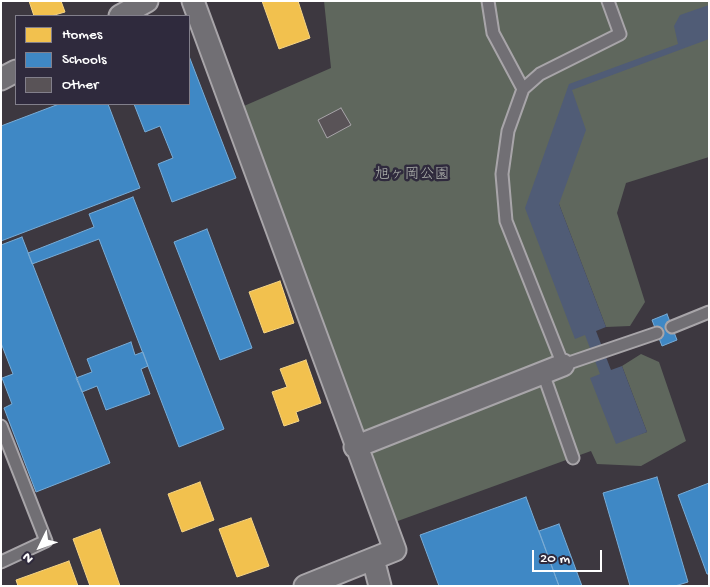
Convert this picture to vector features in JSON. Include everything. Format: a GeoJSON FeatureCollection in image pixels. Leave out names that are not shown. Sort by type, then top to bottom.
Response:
{"type":"FeatureCollection","features":[{"type":"Feature","properties":{"kind":"street"},"geometry":{"type":"LineString","coordinates":[[122,15],[148,1]]}},
{"type":"Feature","properties":{"kind":"street"},"geometry":{"type":"LineString","coordinates":[[193,1],[355,446],[395,550],[305,586]]}},
{"type":"Feature","properties":{"kind":"street"},"geometry":{"type":"LineString","coordinates":[[1,78],[15,71]]}},
{"type":"Feature","properties":{"kind":"street"},"geometry":{"type":"LineString","coordinates":[[355,446],[563,365]]}},
{"type":"Feature","properties":{"kind":"street"},"geometry":{"type":"LineString","coordinates":[[373,559],[380,586]]}},
{"type":"Feature","properties":{"kind":"lane"},"geometry":{"type":"LineString","coordinates":[[488,1],[493,33],[523,89]]}},
{"type":"Feature","properties":{"kind":"lane"},"geometry":{"type":"LineString","coordinates":[[608,1],[620,34],[540,74],[523,89],[508,130],[502,174],[506,221],[563,365],[657,333]]}},
{"type":"Feature","properties":{"kind":"lane"},"geometry":{"type":"LineString","coordinates":[[672,327],[709,312]]}},
{"type":"Feature","properties":{"kind":"lane"},"geometry":{"type":"LineString","coordinates":[[543,373],[573,458]]}},
{"type":"Feature","properties":{"kind":"lane"},"geometry":{"type":"LineString","coordinates":[[1,426],[46,541],[1,562]]}},
{"type":"Feature","properties":{"kind":"green space","name":"旭ヶ岡公園"},"geometry":{"type":"Polygon","coordinates":[[[324,1],[709,1],[709,157],[626,183],[617,213],[645,302],[630,326],[606,327],[559,204],[541,210],[634,436],[647,432],[622,366],[641,354],[659,362],[686,441],[641,466],[597,464],[591,451],[395,522],[244,106],[331,68],[324,1]]]}},
{"type":"Feature","properties":{"kind":"water"},"geometry":{"type":"Polygon","coordinates":[[[709,5],[709,39],[572,90],[586,130],[559,204],[606,327],[596,331],[611,370],[622,366],[647,432],[616,444],[590,378],[600,374],[585,335],[575,339],[525,208],[569,84],[678,44],[674,26],[680,15],[709,5]]]}},
{"type":"Feature","properties":{"kind":"building: Homes"},"geometry":{"type":"Polygon","coordinates":[[[29,1],[61,1],[65,12],[54,15],[34,15],[29,1]]]}},
{"type":"Feature","properties":{"kind":"building: Homes"},"geometry":{"type":"Polygon","coordinates":[[[262,1],[298,1],[310,38],[279,49],[262,1]]]}},
{"type":"Feature","properties":{"kind":"building: Homes"},"geometry":{"type":"Polygon","coordinates":[[[280,281],[294,323],[264,333],[249,292],[280,281]]]}},
{"type":"Feature","properties":{"kind":"building: Homes"},"geometry":{"type":"Polygon","coordinates":[[[306,360],[321,403],[296,412],[299,421],[284,426],[272,392],[287,387],[280,369],[306,360]]]}},
{"type":"Feature","properties":{"kind":"building: Homes"},"geometry":{"type":"Polygon","coordinates":[[[200,482],[214,520],[182,532],[168,494],[200,482]]]}},
{"type":"Feature","properties":{"kind":"building: Homes"},"geometry":{"type":"Polygon","coordinates":[[[251,518],[269,566],[237,577],[219,529],[251,518]]]}},
{"type":"Feature","properties":{"kind":"building: Homes"},"geometry":{"type":"Polygon","coordinates":[[[100,529],[120,586],[90,586],[73,539],[100,529]]]}},
{"type":"Feature","properties":{"kind":"building: Homes"},"geometry":{"type":"Polygon","coordinates":[[[69,561],[78,586],[18,586],[16,580],[69,561]]]}},
{"type":"Feature","properties":{"kind":"building: Schools"},"geometry":{"type":"Polygon","coordinates":[[[190,59],[236,178],[172,202],[158,164],[173,158],[160,126],[145,132],[134,105],[190,105],[190,59]]]}},
{"type":"Feature","properties":{"kind":"building: Schools"},"geometry":{"type":"Polygon","coordinates":[[[56,105],[108,105],[140,188],[1,241],[1,126],[56,105]]]}},
{"type":"Feature","properties":{"kind":"building: Schools"},"geometry":{"type":"Polygon","coordinates":[[[133,197],[224,429],[179,447],[99,239],[32,264],[28,253],[94,227],[89,214],[133,197]]]}},
{"type":"Feature","properties":{"kind":"building: Schools"},"geometry":{"type":"Polygon","coordinates":[[[207,229],[252,348],[220,360],[174,242],[207,229]]]}},
{"type":"Feature","properties":{"kind":"building: Schools"},"geometry":{"type":"Polygon","coordinates":[[[22,237],[110,463],[36,492],[4,408],[12,404],[2,378],[13,374],[1,343],[1,245],[22,237]]]}},
{"type":"Feature","properties":{"kind":"building: Schools"},"geometry":{"type":"Polygon","coordinates":[[[667,314],[677,340],[662,346],[652,320],[667,314]]]}},
{"type":"Feature","properties":{"kind":"building: Schools"},"geometry":{"type":"Polygon","coordinates":[[[131,342],[135,355],[143,352],[148,366],[141,369],[150,394],[106,410],[97,386],[82,392],[76,378],[92,372],[87,359],[131,342]]]}},
{"type":"Feature","properties":{"kind":"building: Schools"},"geometry":{"type":"Polygon","coordinates":[[[657,477],[688,582],[675,586],[630,586],[603,493],[657,477]]]}},
{"type":"Feature","properties":{"kind":"building: Schools"},"geometry":{"type":"Polygon","coordinates":[[[709,483],[709,574],[707,574],[678,495],[709,483]]]}},
{"type":"Feature","properties":{"kind":"building: Schools"},"geometry":{"type":"Polygon","coordinates":[[[526,497],[559,586],[439,586],[420,535],[526,497]]]}},
{"type":"Feature","properties":{"kind":"building: Schools"},"geometry":{"type":"Polygon","coordinates":[[[559,524],[582,586],[559,586],[539,531],[559,524]]]}},
{"type":"Feature","properties":{"kind":"building: Other"},"geometry":{"type":"Polygon","coordinates":[[[341,108],[351,125],[327,138],[318,120],[341,108]]]}}]}
